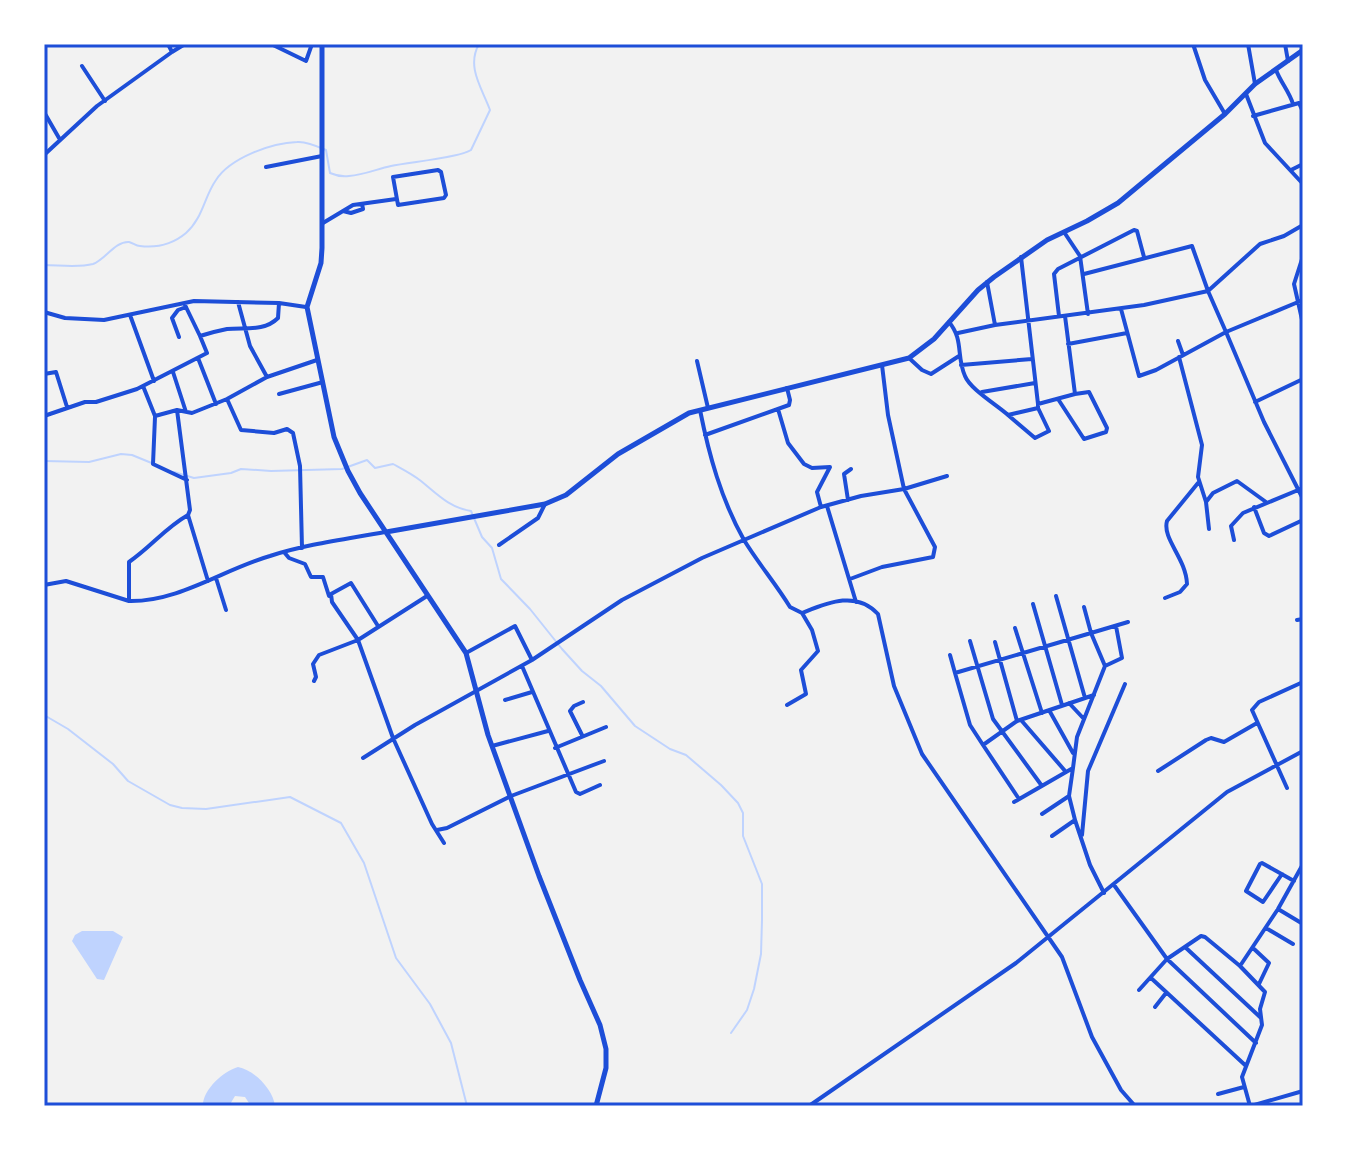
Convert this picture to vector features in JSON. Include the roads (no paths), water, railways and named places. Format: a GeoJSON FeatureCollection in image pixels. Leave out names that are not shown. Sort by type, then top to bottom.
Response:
{"type":"FeatureCollection","features":[{"type":"Feature","properties":{"kind":"street"},"geometry":{"type":"LineString","coordinates":[[168,44],[172,52]]}},
{"type":"Feature","properties":{"kind":"street"},"geometry":{"type":"LineString","coordinates":[[44,155],[105,101],[185,44]]}},
{"type":"Feature","properties":{"kind":"street"},"geometry":{"type":"LineString","coordinates":[[271,44],[306,61],[312,44]]}},
{"type":"Feature","properties":{"kind":"street"},"geometry":{"type":"LineString","coordinates":[[322,44],[321,263],[307,307],[334,437],[346,468],[385,532],[466,653],[492,746],[580,980],[600,1025],[606,1049],[606,1074],[596,1106]]}},
{"type":"Feature","properties":{"kind":"street"},"geometry":{"type":"LineString","coordinates":[[1177,44],[1184,44]]}},
{"type":"Feature","properties":{"kind":"street"},"geometry":{"type":"LineString","coordinates":[[1193,44],[1205,80],[1225,114]]}},
{"type":"Feature","properties":{"kind":"street"},"geometry":{"type":"LineString","coordinates":[[1248,44],[1255,84]]}},
{"type":"Feature","properties":{"kind":"street"},"geometry":{"type":"LineString","coordinates":[[1285,44],[1288,61]]}},
{"type":"Feature","properties":{"kind":"street"},"geometry":{"type":"LineString","coordinates":[[44,585],[66,581],[129,601],[152,599],[208,582],[266,556],[545,504],[566,495],[629,447],[676,419],[700,410],[909,358],[920,351],[987,282],[1021,257],[1118,203],[1225,114],[1255,84],[1303,50]]}},
{"type":"Feature","properties":{"kind":"street"},"geometry":{"type":"LineString","coordinates":[[82,66],[105,101]]}},
{"type":"Feature","properties":{"kind":"street"},"geometry":{"type":"LineString","coordinates":[[1276,70],[1293,104]]}},
{"type":"Feature","properties":{"kind":"street"},"geometry":{"type":"LineString","coordinates":[[1246,94],[1265,143],[1303,184]]}},
{"type":"Feature","properties":{"kind":"street"},"geometry":{"type":"LineString","coordinates":[[1253,116],[1300,103],[1303,112]]}},
{"type":"Feature","properties":{"kind":"street"},"geometry":{"type":"LineString","coordinates":[[44,112],[59,139]]}},
{"type":"Feature","properties":{"kind":"street"},"geometry":{"type":"LineString","coordinates":[[266,167],[322,151]]}},
{"type":"Feature","properties":{"kind":"street"},"geometry":{"type":"LineString","coordinates":[[1291,170],[1303,164]]}},
{"type":"Feature","properties":{"kind":"street"},"geometry":{"type":"LineString","coordinates":[[416,172],[441,172],[444,198],[398,205],[396,199],[393,177],[416,172]]}},
{"type":"Feature","properties":{"kind":"street"},"geometry":{"type":"LineString","coordinates":[[321,224],[342,210],[396,199]]}},
{"type":"Feature","properties":{"kind":"street"},"geometry":{"type":"LineString","coordinates":[[958,333],[995,325],[1121,309],[1208,291],[1260,244],[1303,225]]}},
{"type":"Feature","properties":{"kind":"street"},"geometry":{"type":"LineString","coordinates":[[1075,394],[1055,272],[1080,256],[1136,230],[1144,258]]}},
{"type":"Feature","properties":{"kind":"street"},"geometry":{"type":"LineString","coordinates":[[1064,232],[1080,256],[1088,314]]}},
{"type":"Feature","properties":{"kind":"street"},"geometry":{"type":"LineString","coordinates":[[1084,274],[1192,246],[1255,402],[1301,488],[1303,499]]}},
{"type":"Feature","properties":{"kind":"street"},"geometry":{"type":"LineString","coordinates":[[1303,256],[1294,284],[1303,324]]}},
{"type":"Feature","properties":{"kind":"street"},"geometry":{"type":"LineString","coordinates":[[949,322],[958,333],[961,365],[969,382],[1034,438],[1049,431],[1038,406],[1021,257]]}},
{"type":"Feature","properties":{"kind":"street"},"geometry":{"type":"LineString","coordinates":[[987,282],[995,325]]}},
{"type":"Feature","properties":{"kind":"street"},"geometry":{"type":"LineString","coordinates":[[1121,309],[1139,376],[1226,332],[1303,300]]}},
{"type":"Feature","properties":{"kind":"street"},"geometry":{"type":"LineString","coordinates":[[44,312],[83,320],[104,320],[185,305],[238,302],[307,307]]}},
{"type":"Feature","properties":{"kind":"street"},"geometry":{"type":"LineString","coordinates":[[238,302],[250,346],[267,377]]}},
{"type":"Feature","properties":{"kind":"street"},"geometry":{"type":"LineString","coordinates":[[200,336],[227,329],[246,330],[277,321],[279,303]]}},
{"type":"Feature","properties":{"kind":"street"},"geometry":{"type":"LineString","coordinates":[[44,416],[143,386],[207,353],[185,305]]}},
{"type":"Feature","properties":{"kind":"street"},"geometry":{"type":"LineString","coordinates":[[179,337],[172,318],[185,305]]}},
{"type":"Feature","properties":{"kind":"street"},"geometry":{"type":"LineString","coordinates":[[130,315],[154,381]]}},
{"type":"Feature","properties":{"kind":"street"},"geometry":{"type":"LineString","coordinates":[[1068,344],[1127,333]]}},
{"type":"Feature","properties":{"kind":"street"},"geometry":{"type":"LineString","coordinates":[[1178,341],[1202,445],[1199,481],[1206,502],[1209,529]]}},
{"type":"Feature","properties":{"kind":"street"},"geometry":{"type":"LineString","coordinates":[[909,358],[931,374],[959,356]]}},
{"type":"Feature","properties":{"kind":"street"},"geometry":{"type":"LineString","coordinates":[[198,358],[216,404]]}},
{"type":"Feature","properties":{"kind":"street"},"geometry":{"type":"LineString","coordinates":[[961,365],[1032,359]]}},
{"type":"Feature","properties":{"kind":"street"},"geometry":{"type":"LineString","coordinates":[[155,416],[177,410],[192,413],[227,399],[267,377],[317,360]]}},
{"type":"Feature","properties":{"kind":"street"},"geometry":{"type":"LineString","coordinates":[[697,361],[708,408]]}},
{"type":"Feature","properties":{"kind":"street"},"geometry":{"type":"LineString","coordinates":[[850,579],[882,567],[933,557],[935,547],[904,489],[888,415],[882,365]]}},
{"type":"Feature","properties":{"kind":"street"},"geometry":{"type":"LineString","coordinates":[[44,374],[56,372],[67,407]]}},
{"type":"Feature","properties":{"kind":"street"},"geometry":{"type":"LineString","coordinates":[[173,372],[186,412]]}},
{"type":"Feature","properties":{"kind":"street"},"geometry":{"type":"LineString","coordinates":[[1255,402],[1303,379]]}},
{"type":"Feature","properties":{"kind":"street"},"geometry":{"type":"LineString","coordinates":[[279,394],[323,382]]}},
{"type":"Feature","properties":{"kind":"street"},"geometry":{"type":"LineString","coordinates":[[981,392],[1035,383]]}},
{"type":"Feature","properties":{"kind":"street"},"geometry":{"type":"LineString","coordinates":[[143,386],[155,416],[153,463],[187,477]]}},
{"type":"Feature","properties":{"kind":"street"},"geometry":{"type":"LineString","coordinates":[[705,435],[790,403],[787,388]]}},
{"type":"Feature","properties":{"kind":"street"},"geometry":{"type":"LineString","coordinates":[[1008,415],[1038,406],[1058,399],[1075,394],[1089,392],[1107,428],[1106,432],[1084,439],[1058,399]]}},
{"type":"Feature","properties":{"kind":"street"},"geometry":{"type":"LineString","coordinates":[[227,399],[241,430],[269,433],[290,430],[295,438],[300,466],[302,548]]}},
{"type":"Feature","properties":{"kind":"street"},"geometry":{"type":"LineString","coordinates":[[778,409],[788,443],[804,464],[812,468],[830,467],[817,492],[856,602]]}},
{"type":"Feature","properties":{"kind":"street"},"geometry":{"type":"LineString","coordinates":[[177,410],[187,477],[188,515],[208,582]]}},
{"type":"Feature","properties":{"kind":"street"},"geometry":{"type":"LineString","coordinates":[[700,410],[711,464],[744,539],[790,607],[802,613],[818,651],[801,670],[806,694],[787,705]]}},
{"type":"Feature","properties":{"kind":"street"},"geometry":{"type":"LineString","coordinates":[[848,500],[844,474],[851,469]]}},
{"type":"Feature","properties":{"kind":"street"},"geometry":{"type":"LineString","coordinates":[[363,758],[562,642],[622,600],[744,539],[824,507],[947,476]]}},
{"type":"Feature","properties":{"kind":"street"},"geometry":{"type":"LineString","coordinates":[[1165,598],[1180,592],[1187,584],[1186,570],[1167,537],[1167,521],[1199,481]]}},
{"type":"Feature","properties":{"kind":"street"},"geometry":{"type":"LineString","coordinates":[[1206,502],[1213,493],[1237,481],[1266,502]]}},
{"type":"Feature","properties":{"kind":"street"},"geometry":{"type":"LineString","coordinates":[[1234,540],[1233,521],[1254,507],[1301,488]]}},
{"type":"Feature","properties":{"kind":"street"},"geometry":{"type":"LineString","coordinates":[[499,545],[538,518],[545,504]]}},
{"type":"Feature","properties":{"kind":"street"},"geometry":{"type":"LineString","coordinates":[[1254,507],[1267,536],[1303,520]]}},
{"type":"Feature","properties":{"kind":"street"},"geometry":{"type":"LineString","coordinates":[[129,601],[129,562],[150,548],[172,523],[188,515]]}},
{"type":"Feature","properties":{"kind":"street"},"geometry":{"type":"LineString","coordinates":[[284,552],[289,558],[305,564],[311,577],[323,577],[329,596],[358,640],[393,738],[444,843]]}},
{"type":"Feature","properties":{"kind":"street"},"geometry":{"type":"LineString","coordinates":[[216,578],[226,610]]}},
{"type":"Feature","properties":{"kind":"street"},"geometry":{"type":"LineString","coordinates":[[329,596],[351,583],[378,626]]}},
{"type":"Feature","properties":{"kind":"street"},"geometry":{"type":"LineString","coordinates":[[314,681],[313,664],[319,655],[358,640],[427,596]]}},
{"type":"Feature","properties":{"kind":"street"},"geometry":{"type":"LineString","coordinates":[[1056,596],[1085,698]]}},
{"type":"Feature","properties":{"kind":"street"},"geometry":{"type":"LineString","coordinates":[[802,613],[834,600],[856,602],[878,614],[894,686],[922,754],[1066,966],[1092,1037],[1121,1090],[1135,1106]]}},
{"type":"Feature","properties":{"kind":"street"},"geometry":{"type":"LineString","coordinates":[[1033,604],[1063,706]]}},
{"type":"Feature","properties":{"kind":"street"},"geometry":{"type":"LineString","coordinates":[[1084,607],[1105,666],[1077,737],[1069,796],[1090,865],[1104,893]]}},
{"type":"Feature","properties":{"kind":"street"},"geometry":{"type":"LineString","coordinates":[[955,673],[1128,622]]}},
{"type":"Feature","properties":{"kind":"street"},"geometry":{"type":"LineString","coordinates":[[466,653],[515,626],[532,660]]}},
{"type":"Feature","properties":{"kind":"street"},"geometry":{"type":"LineString","coordinates":[[1105,666],[1122,658],[1116,626]]}},
{"type":"Feature","properties":{"kind":"street"},"geometry":{"type":"LineString","coordinates":[[1015,628],[1042,713]]}},
{"type":"Feature","properties":{"kind":"street"},"geometry":{"type":"LineString","coordinates":[[970,641],[993,719],[1042,786]]}},
{"type":"Feature","properties":{"kind":"street"},"geometry":{"type":"LineString","coordinates":[[995,642],[1019,721],[1066,772]]}},
{"type":"Feature","properties":{"kind":"street"},"geometry":{"type":"LineString","coordinates":[[950,655],[970,725],[1016,801],[1073,768]]}},
{"type":"Feature","properties":{"kind":"street"},"geometry":{"type":"LineString","coordinates":[[522,666],[577,794],[600,785]]}},
{"type":"Feature","properties":{"kind":"street"},"geometry":{"type":"LineString","coordinates":[[1287,788],[1252,710],[1254,706],[1303,682]]}},
{"type":"Feature","properties":{"kind":"street"},"geometry":{"type":"LineString","coordinates":[[1082,835],[1088,771],[1125,684]]}},
{"type":"Feature","properties":{"kind":"street"},"geometry":{"type":"LineString","coordinates":[[505,700],[532,692]]}},
{"type":"Feature","properties":{"kind":"street"},"geometry":{"type":"LineString","coordinates":[[983,745],[1019,721],[1094,695]]}},
{"type":"Feature","properties":{"kind":"street"},"geometry":{"type":"LineString","coordinates":[[582,735],[570,709],[583,702]]}},
{"type":"Feature","properties":{"kind":"street"},"geometry":{"type":"LineString","coordinates":[[1069,703],[1084,719]]}},
{"type":"Feature","properties":{"kind":"street"},"geometry":{"type":"LineString","coordinates":[[1049,710],[1075,755]]}},
{"type":"Feature","properties":{"kind":"street"},"geometry":{"type":"LineString","coordinates":[[1158,771],[1206,740],[1211,738],[1224,742],[1257,723]]}},
{"type":"Feature","properties":{"kind":"street"},"geometry":{"type":"LineString","coordinates":[[555,748],[606,727]]}},
{"type":"Feature","properties":{"kind":"street"},"geometry":{"type":"LineString","coordinates":[[492,746],[548,731]]}},
{"type":"Feature","properties":{"kind":"street"},"geometry":{"type":"LineString","coordinates":[[974,732],[983,745]]}},
{"type":"Feature","properties":{"kind":"street"},"geometry":{"type":"LineString","coordinates":[[809,1106],[955,1007],[1047,939],[1227,792],[1303,751]]}},
{"type":"Feature","properties":{"kind":"street"},"geometry":{"type":"LineString","coordinates":[[437,830],[511,796],[604,761]]}},
{"type":"Feature","properties":{"kind":"street"},"geometry":{"type":"LineString","coordinates":[[1042,814],[1069,796]]}},
{"type":"Feature","properties":{"kind":"street"},"geometry":{"type":"LineString","coordinates":[[1052,836],[1075,820]]}},
{"type":"Feature","properties":{"kind":"street"},"geometry":{"type":"LineString","coordinates":[[1282,874],[1263,902],[1246,891],[1260,864],[1282,874],[1294,881]]}},
{"type":"Feature","properties":{"kind":"street"},"geometry":{"type":"LineString","coordinates":[[1240,966],[1303,864]]}},
{"type":"Feature","properties":{"kind":"street"},"geometry":{"type":"LineString","coordinates":[[1114,884],[1167,959],[1256,1043]]}},
{"type":"Feature","properties":{"kind":"street"},"geometry":{"type":"LineString","coordinates":[[1278,909],[1303,924]]}},
{"type":"Feature","properties":{"kind":"street"},"geometry":{"type":"LineString","coordinates":[[1266,928],[1293,944]]}},
{"type":"Feature","properties":{"kind":"street"},"geometry":{"type":"LineString","coordinates":[[1139,990],[1167,959],[1201,936],[1205,937],[1265,992],[1256,1043],[1242,1077],[1250,1106],[1303,1091]]}},
{"type":"Feature","properties":{"kind":"street"},"geometry":{"type":"LineString","coordinates":[[1185,947],[1262,1018]]}},
{"type":"Feature","properties":{"kind":"street"},"geometry":{"type":"LineString","coordinates":[[1253,948],[1269,963],[1259,984]]}},
{"type":"Feature","properties":{"kind":"street"},"geometry":{"type":"LineString","coordinates":[[1151,978],[1245,1065]]}},
{"type":"Feature","properties":{"kind":"street"},"geometry":{"type":"LineString","coordinates":[[1155,1007],[1167,993]]}},
{"type":"Feature","properties":{"kind":"street"},"geometry":{"type":"LineString","coordinates":[[1218,1094],[1244,1087]]}},
{"type":"Feature","properties":{"kind":"water"},"geometry":{"type":"Polygon","coordinates":[[[82,931],[113,931],[123,937],[104,980],[97,979],[72,941],[82,931]]]}},
{"type":"Feature","properties":{"kind":"water"},"geometry":{"type":"Polygon","coordinates":[[[238,1067],[262,1081],[271,1093],[275,1106],[251,1106],[245,1097],[235,1096],[229,1106],[203,1106],[214,1082],[238,1067]]]}},
{"type":"Feature","properties":{"kind":"waterway"},"geometry":{"type":"LineString","coordinates":[[44,265],[93,264],[124,242],[153,246],[176,240],[196,221],[222,172],[252,153],[275,145],[300,142],[326,150],[330,173],[337,176],[360,174],[471,150],[490,110],[475,69],[475,53],[479,44]]}},
{"type":"Feature","properties":{"kind":"waterway"},"geometry":{"type":"LineString","coordinates":[[44,461],[89,462],[121,454],[154,464]]}},
{"type":"Feature","properties":{"kind":"waterway"},"geometry":{"type":"LineString","coordinates":[[174,472],[194,478],[241,469],[342,469],[367,460],[375,468],[393,464],[418,478],[450,504],[471,511],[482,537],[492,548],[501,579],[562,649],[601,686],[635,726],[670,749],[686,755],[721,785],[743,813],[743,836],[762,884],[761,954],[747,1010],[731,1033]]}},
{"type":"Feature","properties":{"kind":"waterway"},"geometry":{"type":"LineString","coordinates":[[44,715],[68,729],[113,764],[128,781],[170,805],[206,809],[290,797],[341,823],[364,863],[396,958],[430,1004],[451,1043],[467,1106]]}}]}
